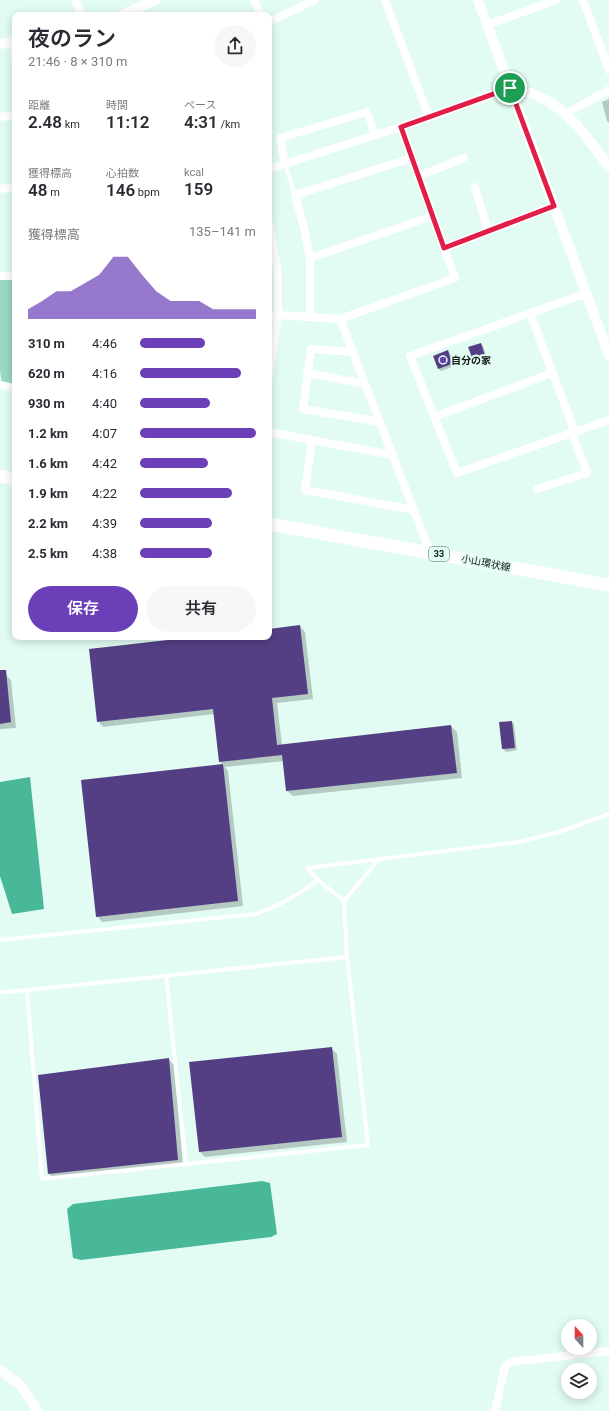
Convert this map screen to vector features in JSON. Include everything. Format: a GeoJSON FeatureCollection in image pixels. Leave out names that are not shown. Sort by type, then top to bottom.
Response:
{"type":"FeatureCollection","features":[{"type":"Feature","properties":{"kind":"main road"},"geometry":{"type":"LineString","coordinates":[[0,476],[12,478]]}},
{"type":"Feature","properties":{"kind":"main road","name":"小山環状線"},"geometry":{"type":"LineString","coordinates":[[272,525],[609,585]]}},
{"type":"Feature","properties":{"kind":"street"},"geometry":{"type":"LineString","coordinates":[[76,0],[81,12]]}},
{"type":"Feature","properties":{"kind":"street"},"geometry":{"type":"LineString","coordinates":[[129,12],[156,0]]}},
{"type":"Feature","properties":{"kind":"street"},"geometry":{"type":"LineString","coordinates":[[254,0],[260,12]]}},
{"type":"Feature","properties":{"kind":"street"},"geometry":{"type":"LineString","coordinates":[[272,21],[315,0]]}},
{"type":"Feature","properties":{"kind":"street"},"geometry":{"type":"LineString","coordinates":[[385,0],[430,117]]}},
{"type":"Feature","properties":{"kind":"street"},"geometry":{"type":"LineString","coordinates":[[478,0],[609,355]]}},
{"type":"Feature","properties":{"kind":"street"},"geometry":{"type":"LineString","coordinates":[[487,25],[556,0]]}},
{"type":"Feature","properties":{"kind":"street"},"geometry":{"type":"LineString","coordinates":[[583,0],[609,70]]}},
{"type":"Feature","properties":{"kind":"street"},"geometry":{"type":"LineString","coordinates":[[0,44],[12,41]]}},
{"type":"Feature","properties":{"kind":"street"},"geometry":{"type":"LineString","coordinates":[[272,168],[375,136],[510,88],[541,97],[565,114],[593,145],[609,167]]}},
{"type":"Feature","properties":{"kind":"street"},"geometry":{"type":"LineString","coordinates":[[565,114],[609,90]]}},
{"type":"Feature","properties":{"kind":"street"},"geometry":{"type":"LineString","coordinates":[[285,164],[280,138],[367,112],[375,136]]}},
{"type":"Feature","properties":{"kind":"street"},"geometry":{"type":"LineString","coordinates":[[0,117],[12,115]]}},
{"type":"Feature","properties":{"kind":"street"},"geometry":{"type":"LineString","coordinates":[[272,316],[278,315],[340,319],[455,278],[401,127]]}},
{"type":"Feature","properties":{"kind":"street"},"geometry":{"type":"LineString","coordinates":[[310,317],[310,258],[295,195],[412,158]]}},
{"type":"Feature","properties":{"kind":"street"},"geometry":{"type":"LineString","coordinates":[[419,176],[464,158]]}},
{"type":"Feature","properties":{"kind":"street"},"geometry":{"type":"LineString","coordinates":[[475,187],[488,231]]}},
{"type":"Feature","properties":{"kind":"street"},"geometry":{"type":"LineString","coordinates":[[0,190],[12,188]]}},
{"type":"Feature","properties":{"kind":"street"},"geometry":{"type":"LineString","coordinates":[[444,248],[554,206]]}},
{"type":"Feature","properties":{"kind":"street"},"geometry":{"type":"LineString","coordinates":[[310,258],[433,216]]}},
{"type":"Feature","properties":{"kind":"street"},"geometry":{"type":"LineString","coordinates":[[272,240],[278,274],[278,315],[272,356]]}},
{"type":"Feature","properties":{"kind":"street"},"geometry":{"type":"LineString","coordinates":[[0,276],[12,276]]}},
{"type":"Feature","properties":{"kind":"street"},"geometry":{"type":"LineString","coordinates":[[587,293],[410,356],[457,474],[609,420]]}},
{"type":"Feature","properties":{"kind":"street"},"geometry":{"type":"LineString","coordinates":[[530,313],[573,427],[572,433],[587,472],[537,489]]}},
{"type":"Feature","properties":{"kind":"street"},"geometry":{"type":"LineString","coordinates":[[340,319],[430,552]]}},
{"type":"Feature","properties":{"kind":"street"},"geometry":{"type":"LineString","coordinates":[[353,352],[311,349],[302,409],[380,422]]}},
{"type":"Feature","properties":{"kind":"street"},"geometry":{"type":"LineString","coordinates":[[434,417],[552,373]]}},
{"type":"Feature","properties":{"kind":"street"},"geometry":{"type":"LineString","coordinates":[[307,374],[365,384]]}},
{"type":"Feature","properties":{"kind":"street"},"geometry":{"type":"LineString","coordinates":[[0,385],[12,387]]}},
{"type":"Feature","properties":{"kind":"street"},"geometry":{"type":"LineString","coordinates":[[272,433],[392,454]]}},
{"type":"Feature","properties":{"kind":"street"},"geometry":{"type":"LineString","coordinates":[[312,440],[305,490],[414,510]]}},
{"type":"Feature","properties":{"kind":"street"},"geometry":{"type":"LineString","coordinates":[[495,1411],[505,1366],[510,1362],[609,1351]]}},
{"type":"Feature","properties":{"kind":"street"},"geometry":{"type":"LineString","coordinates":[[0,1370],[20,1385],[38,1411]]}},
{"type":"Feature","properties":{"kind":"lane"},"geometry":{"type":"LineString","coordinates":[[285,164],[295,195]]}},
{"type":"Feature","properties":{"kind":"lane"},"geometry":{"type":"LineString","coordinates":[[344,901],[318,880],[307,868],[519,842],[559,832],[609,814]]}},
{"type":"Feature","properties":{"kind":"lane"},"geometry":{"type":"LineString","coordinates":[[27,990],[42,1179],[368,1145],[348,957],[344,901],[379,859]]}},
{"type":"Feature","properties":{"kind":"lane"},"geometry":{"type":"LineString","coordinates":[[0,940],[255,914],[294,898],[318,880]]}},
{"type":"Feature","properties":{"kind":"lane"},"geometry":{"type":"LineString","coordinates":[[0,992],[348,957]]}},
{"type":"Feature","properties":{"kind":"lane"},"geometry":{"type":"LineString","coordinates":[[166,976],[186,1164]]}},
{"type":"Feature","properties":{"kind":"shaded area"},"geometry":{"type":"Polygon","coordinates":[[[0,279],[12,279],[12,386],[2,384],[0,371],[0,279]]]}},
{"type":"Feature","properties":{"kind":"shaded area"},"geometry":{"type":"Polygon","coordinates":[[[30,777],[44,909],[12,914],[0,876],[0,782],[30,777]]]}},
{"type":"Feature","properties":{"kind":"shaded area"},"geometry":{"type":"Polygon","coordinates":[[[262,1181],[270,1183],[277,1234],[271,1237],[81,1260],[73,1258],[67,1209],[73,1204],[262,1181]]]}},
{"type":"Feature","properties":{"kind":"building"},"geometry":{"type":"Polygon","coordinates":[[[481,343],[486,359],[474,363],[468,347],[481,343]]]}},
{"type":"Feature","properties":{"kind":"building","name":"自分の家"},"geometry":{"type":"Polygon","coordinates":[[[448,350],[452,364],[438,369],[433,356],[448,350]]]}},
{"type":"Feature","properties":{"kind":"building"},"geometry":{"type":"Polygon","coordinates":[[[300,625],[308,694],[272,698],[277,745],[451,725],[457,773],[286,791],[282,755],[219,762],[213,709],[97,722],[89,649],[168,640],[272,640],[272,629],[300,625]]]}},
{"type":"Feature","properties":{"kind":"building"},"geometry":{"type":"Polygon","coordinates":[[[0,670],[6,670],[11,722],[0,724],[0,670]]]}},
{"type":"Feature","properties":{"kind":"building"},"geometry":{"type":"Polygon","coordinates":[[[512,721],[515,748],[502,749],[499,722],[512,721]]]}},
{"type":"Feature","properties":{"kind":"building"},"geometry":{"type":"Polygon","coordinates":[[[223,764],[238,901],[96,917],[81,780],[223,764]]]}},
{"type":"Feature","properties":{"kind":"building"},"geometry":{"type":"Polygon","coordinates":[[[332,1047],[342,1137],[199,1152],[189,1062],[332,1047]]]}},
{"type":"Feature","properties":{"kind":"building"},"geometry":{"type":"Polygon","coordinates":[[[169,1058],[178,1160],[48,1174],[38,1075],[169,1058]]]}},
{"type":"Feature","properties":{"kind":"place","name":"自分の家"},"geometry":{"type":"Point","coordinates":[443,360]}},
{"type":"Feature","properties":{"kind":"route"},"geometry":{"type":"LineString","coordinates":[[510,88],[554,206],[444,248],[401,127],[510,88]]}}]}
